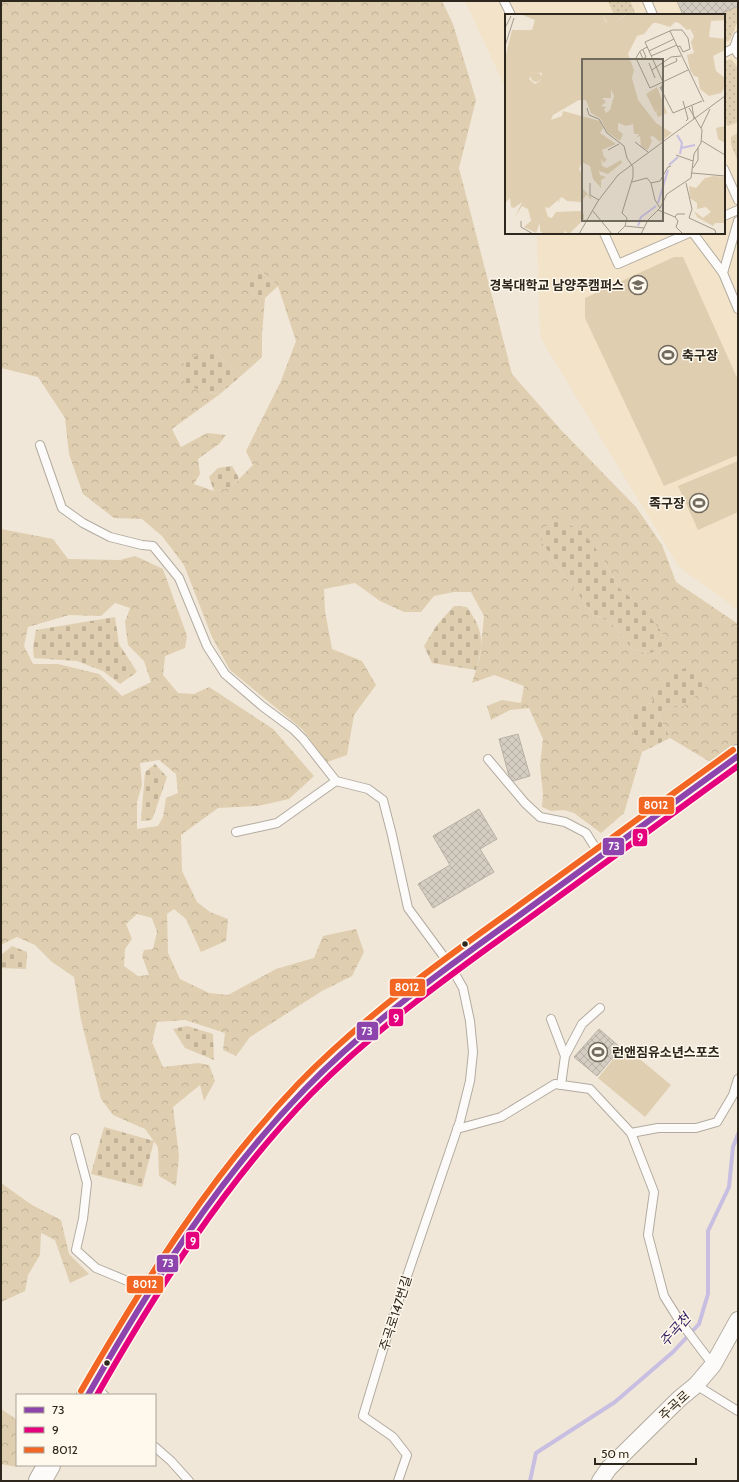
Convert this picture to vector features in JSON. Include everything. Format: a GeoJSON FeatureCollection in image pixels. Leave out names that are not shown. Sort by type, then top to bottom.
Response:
{"type":"FeatureCollection","features":[{"type":"Feature","properties":{"kind":"street"},"geometry":{"type":"LineString","coordinates":[[95,1392],[140,1304],[182,1242],[236,1168],[287,1108],[330,1065],[413,994],[738,756]]}},
{"type":"Feature","properties":{"kind":"street","name":"주곡로"},"geometry":{"type":"LineString","coordinates":[[600,1481],[609,1468],[696,1385],[713,1365],[738,1320]]}},
{"type":"Feature","properties":{"kind":"street"},"geometry":{"type":"LineString","coordinates":[[40,1481],[48,1466]]}},
{"type":"Feature","properties":{"kind":"lane"},"geometry":{"type":"LineString","coordinates":[[504,1],[510,14]]}},
{"type":"Feature","properties":{"kind":"lane"},"geometry":{"type":"LineString","coordinates":[[647,1],[653,14]]}},
{"type":"Feature","properties":{"kind":"lane"},"geometry":{"type":"LineString","coordinates":[[725,53],[736,51],[738,36]]}},
{"type":"Feature","properties":{"kind":"lane"},"geometry":{"type":"LineString","coordinates":[[725,171],[738,200]]}},
{"type":"Feature","properties":{"kind":"lane"},"geometry":{"type":"LineString","coordinates":[[725,216],[738,210]]}},
{"type":"Feature","properties":{"kind":"lane"},"geometry":{"type":"LineString","coordinates":[[723,273],[738,221]]}},
{"type":"Feature","properties":{"kind":"lane"},"geometry":{"type":"LineString","coordinates":[[604,234],[618,264],[687,234]]}},
{"type":"Feature","properties":{"kind":"lane"},"geometry":{"type":"LineString","coordinates":[[694,234],[723,273],[738,309]]}},
{"type":"Feature","properties":{"kind":"lane"},"geometry":{"type":"LineString","coordinates":[[40,445],[62,508],[83,523],[110,537],[142,545],[153,546],[179,578],[207,646],[224,674],[262,706],[293,729],[303,739],[336,781],[277,823],[236,832]]}},
{"type":"Feature","properties":{"kind":"lane"},"geometry":{"type":"LineString","coordinates":[[488,759],[525,803],[540,817],[565,822],[586,833],[600,856]]}},
{"type":"Feature","properties":{"kind":"lane","name":"주곡로147번길"},"geometry":{"type":"LineString","coordinates":[[336,781],[368,789],[383,800],[408,908],[450,966],[463,988],[470,1021],[474,1052],[470,1081],[457,1129],[391,1323],[363,1416],[393,1437],[406,1455],[398,1481]]}},
{"type":"Feature","properties":{"kind":"lane"},"geometry":{"type":"LineString","coordinates":[[561,1085],[565,1056],[582,1024],[600,1008]]}},
{"type":"Feature","properties":{"kind":"lane"},"geometry":{"type":"LineString","coordinates":[[551,1020],[565,1056]]}},
{"type":"Feature","properties":{"kind":"lane"},"geometry":{"type":"LineString","coordinates":[[631,1133],[658,1128],[696,1128],[717,1122],[733,1096],[738,1079]]}},
{"type":"Feature","properties":{"kind":"lane"},"geometry":{"type":"LineString","coordinates":[[457,1129],[501,1117],[555,1084],[590,1089],[631,1133],[654,1192],[648,1235],[664,1296],[679,1320],[713,1365]]}},
{"type":"Feature","properties":{"kind":"lane"},"geometry":{"type":"LineString","coordinates":[[75,1138],[87,1183],[83,1219],[76,1250],[96,1268],[150,1291]]}},
{"type":"Feature","properties":{"kind":"lane"},"geometry":{"type":"LineString","coordinates":[[696,1385],[738,1411]]}},
{"type":"Feature","properties":{"kind":"lane"},"geometry":{"type":"LineString","coordinates":[[156,1448],[171,1461],[189,1481]]}},
{"type":"Feature","properties":{"kind":"shaded area","name":"경복대학교 남양주캠퍼스"},"geometry":{"type":"Polygon","coordinates":[[[465,1],[738,1],[738,610],[679,567],[540,337],[537,234],[725,234],[725,14],[505,14],[505,87],[465,1]]]}},
{"type":"Feature","properties":{"kind":"green space"},"geometry":{"type":"Polygon","coordinates":[[[1,1],[442,1],[453,24],[476,100],[459,168],[512,374],[561,430],[636,507],[662,545],[676,582],[738,624],[738,745],[712,763],[670,738],[657,712],[685,705],[655,690],[652,703],[633,707],[626,715],[642,752],[624,813],[601,833],[574,813],[564,810],[551,811],[542,807],[543,794],[540,766],[543,739],[529,708],[510,710],[491,720],[487,706],[502,700],[521,703],[524,686],[494,675],[472,683],[480,657],[484,616],[471,592],[454,592],[434,596],[421,612],[404,612],[380,601],[355,583],[324,589],[325,611],[332,649],[362,661],[376,685],[354,715],[347,755],[327,762],[302,729],[230,670],[212,637],[184,565],[162,536],[142,519],[114,518],[83,494],[69,454],[65,418],[38,377],[1,368],[1,1]],[[260,270],[251,293],[265,298],[262,357],[242,375],[225,362],[216,352],[209,393],[220,394],[172,429],[181,447],[207,433],[226,435],[219,444],[198,459],[200,474],[194,484],[214,491],[231,487],[253,465],[246,451],[281,381],[296,341],[278,286],[260,270]],[[539,536],[553,560],[593,614],[612,623],[632,649],[649,653],[643,608],[618,587],[601,556],[539,536]]]}},
{"type":"Feature","properties":{"kind":"green space"},"geometry":{"type":"Polygon","coordinates":[[[608,1],[630,1],[636,14],[614,14],[608,1]]]}},
{"type":"Feature","properties":{"kind":"green space"},"geometry":{"type":"Polygon","coordinates":[[[738,6],[738,20],[730,40],[725,42],[725,14],[720,14],[738,6]]]}},
{"type":"Feature","properties":{"kind":"green space"},"geometry":{"type":"Polygon","coordinates":[[[731,59],[738,68],[738,122],[728,126],[725,124],[725,61],[731,59]]]}},
{"type":"Feature","properties":{"kind":"green space"},"geometry":{"type":"Polygon","coordinates":[[[738,133],[738,162],[731,144],[731,137],[738,133]]]}},
{"type":"Feature","properties":{"kind":"green space","name":"축구장"},"geometry":{"type":"Polygon","coordinates":[[[674,257],[683,257],[738,380],[738,455],[664,486],[585,318],[585,298],[674,257]]]}},
{"type":"Feature","properties":{"kind":"green space"},"geometry":{"type":"Polygon","coordinates":[[[260,270],[278,286],[265,298],[251,293],[246,279],[260,270]]]}},
{"type":"Feature","properties":{"kind":"green space"},"geometry":{"type":"Polygon","coordinates":[[[216,352],[225,362],[242,375],[220,394],[200,390],[183,380],[184,359],[216,352]]]}},
{"type":"Feature","properties":{"kind":"green space"},"geometry":{"type":"Polygon","coordinates":[[[738,461],[738,512],[698,530],[678,486],[738,461]]]}},
{"type":"Feature","properties":{"kind":"green space"},"geometry":{"type":"Polygon","coordinates":[[[232,466],[239,478],[231,487],[214,491],[209,477],[218,468],[232,466]]]}},
{"type":"Feature","properties":{"kind":"green space"},"geometry":{"type":"Polygon","coordinates":[[[554,517],[583,532],[601,556],[618,587],[643,608],[667,639],[657,651],[649,653],[632,649],[612,623],[593,614],[553,560],[539,536],[554,517]]]}},
{"type":"Feature","properties":{"kind":"green space"},"geometry":{"type":"Polygon","coordinates":[[[1,529],[53,539],[68,559],[120,560],[135,556],[163,569],[187,636],[185,648],[165,656],[163,675],[178,693],[194,694],[209,687],[273,729],[314,776],[289,799],[258,806],[218,808],[181,835],[182,871],[197,902],[210,912],[228,919],[226,941],[201,952],[186,919],[174,909],[167,914],[168,953],[180,979],[209,993],[228,995],[276,969],[314,958],[323,936],[356,929],[364,952],[352,976],[322,991],[250,1037],[236,1056],[223,1050],[225,1033],[185,1020],[157,1022],[152,1042],[163,1067],[198,1063],[209,1065],[215,1081],[204,1101],[200,1085],[173,1107],[179,1156],[176,1186],[159,1176],[158,1147],[145,1129],[113,1115],[101,1099],[81,1020],[74,977],[52,962],[35,945],[17,937],[1,945],[1,529]],[[115,603],[101,616],[69,615],[28,627],[24,646],[33,664],[58,664],[99,674],[122,696],[151,682],[144,661],[128,645],[125,622],[130,608],[115,603]],[[159,760],[140,763],[142,785],[137,802],[137,829],[158,826],[163,817],[166,798],[178,793],[176,774],[159,760]],[[137,914],[126,924],[132,939],[125,949],[124,966],[138,976],[149,975],[142,956],[144,950],[153,949],[157,932],[152,918],[137,914]]]}},
{"type":"Feature","properties":{"kind":"green space"},"geometry":{"type":"Polygon","coordinates":[[[454,606],[467,607],[477,623],[481,637],[481,644],[476,670],[432,663],[424,646],[437,625],[454,606]]]}},
{"type":"Feature","properties":{"kind":"green space"},"geometry":{"type":"Polygon","coordinates":[[[115,617],[119,644],[137,672],[120,684],[103,671],[77,661],[34,658],[33,647],[36,630],[115,617]]]}},
{"type":"Feature","properties":{"kind":"green space"},"geometry":{"type":"Polygon","coordinates":[[[690,667],[711,682],[685,705],[657,712],[670,738],[642,752],[626,715],[632,707],[652,703],[655,690],[676,671],[690,667]]]}},
{"type":"Feature","properties":{"kind":"green space"},"geometry":{"type":"Polygon","coordinates":[[[155,764],[167,777],[152,820],[141,821],[145,772],[155,764]]]}},
{"type":"Feature","properties":{"kind":"green space"},"geometry":{"type":"Polygon","coordinates":[[[12,946],[27,952],[26,969],[2,968],[1,955],[12,946]]]}},
{"type":"Feature","properties":{"kind":"green space"},"geometry":{"type":"Polygon","coordinates":[[[187,1026],[213,1034],[214,1060],[185,1048],[173,1029],[187,1026]]]}},
{"type":"Feature","properties":{"kind":"green space"},"geometry":{"type":"Polygon","coordinates":[[[624,1046],[671,1085],[645,1117],[598,1078],[624,1046]]]}},
{"type":"Feature","properties":{"kind":"green space"},"geometry":{"type":"Polygon","coordinates":[[[104,1127],[154,1141],[142,1187],[91,1174],[104,1127]]]}},
{"type":"Feature","properties":{"kind":"green space"},"geometry":{"type":"Polygon","coordinates":[[[1,1183],[32,1205],[61,1220],[69,1254],[89,1274],[70,1283],[55,1240],[41,1233],[40,1255],[28,1275],[25,1291],[1,1302],[1,1183]]]}},
{"type":"Feature","properties":{"kind":"green space"},"geometry":{"type":"Polygon","coordinates":[[[1,1409],[16,1419],[17,1467],[1,1464],[1,1409]]]}},
{"type":"Feature","properties":{"kind":"building"},"geometry":{"type":"Polygon","coordinates":[[[677,1],[738,1],[738,6],[720,14],[683,14],[677,1]]]}},
{"type":"Feature","properties":{"kind":"building"},"geometry":{"type":"Polygon","coordinates":[[[518,734],[530,776],[513,781],[509,776],[499,739],[518,734]]]}},
{"type":"Feature","properties":{"kind":"building"},"geometry":{"type":"Polygon","coordinates":[[[479,809],[497,839],[480,849],[494,872],[433,908],[418,884],[450,865],[433,836],[479,809]]]}},
{"type":"Feature","properties":{"kind":"building"},"geometry":{"type":"Polygon","coordinates":[[[599,1029],[621,1048],[597,1076],[574,1057],[599,1029]]]}},
{"type":"Feature","properties":{"kind":"waterway","name":"주곡천"},"geometry":{"type":"LineString","coordinates":[[530,1481],[536,1453],[615,1402],[673,1352],[699,1324],[708,1294],[708,1231],[729,1187],[733,1147],[738,1134]]}},
{"type":"Feature","properties":{"kind":"transit line","name":"8012"},"geometry":{"type":"LineString","coordinates":[[81,1391],[154,1270],[208,1192],[266,1119],[322,1060],[374,1014],[428,972],[733,750]]}},
{"type":"Feature","properties":{"kind":"transit line","name":"73"},"geometry":{"type":"LineString","coordinates":[[89,1394],[161,1274],[214,1197],[273,1124],[329,1065],[407,998],[738,756]]}},
{"type":"Feature","properties":{"kind":"transit line","name":"9"},"geometry":{"type":"LineString","coordinates":[[98,1394],[169,1276],[222,1200],[280,1128],[335,1070],[387,1025],[468,962],[738,766]]}},
{"type":"Feature","properties":{"kind":"place","name":"경복대학교 남양주캠퍼스"},"geometry":{"type":"Point","coordinates":[638,285]}},
{"type":"Feature","properties":{"kind":"place","name":"축구장"},"geometry":{"type":"Point","coordinates":[668,355]}},
{"type":"Feature","properties":{"kind":"place","name":"족구장"},"geometry":{"type":"Point","coordinates":[699,503]}},
{"type":"Feature","properties":{"kind":"place","name":"런앤짐유소년스포츠"},"geometry":{"type":"Point","coordinates":[598,1052]}}]}
